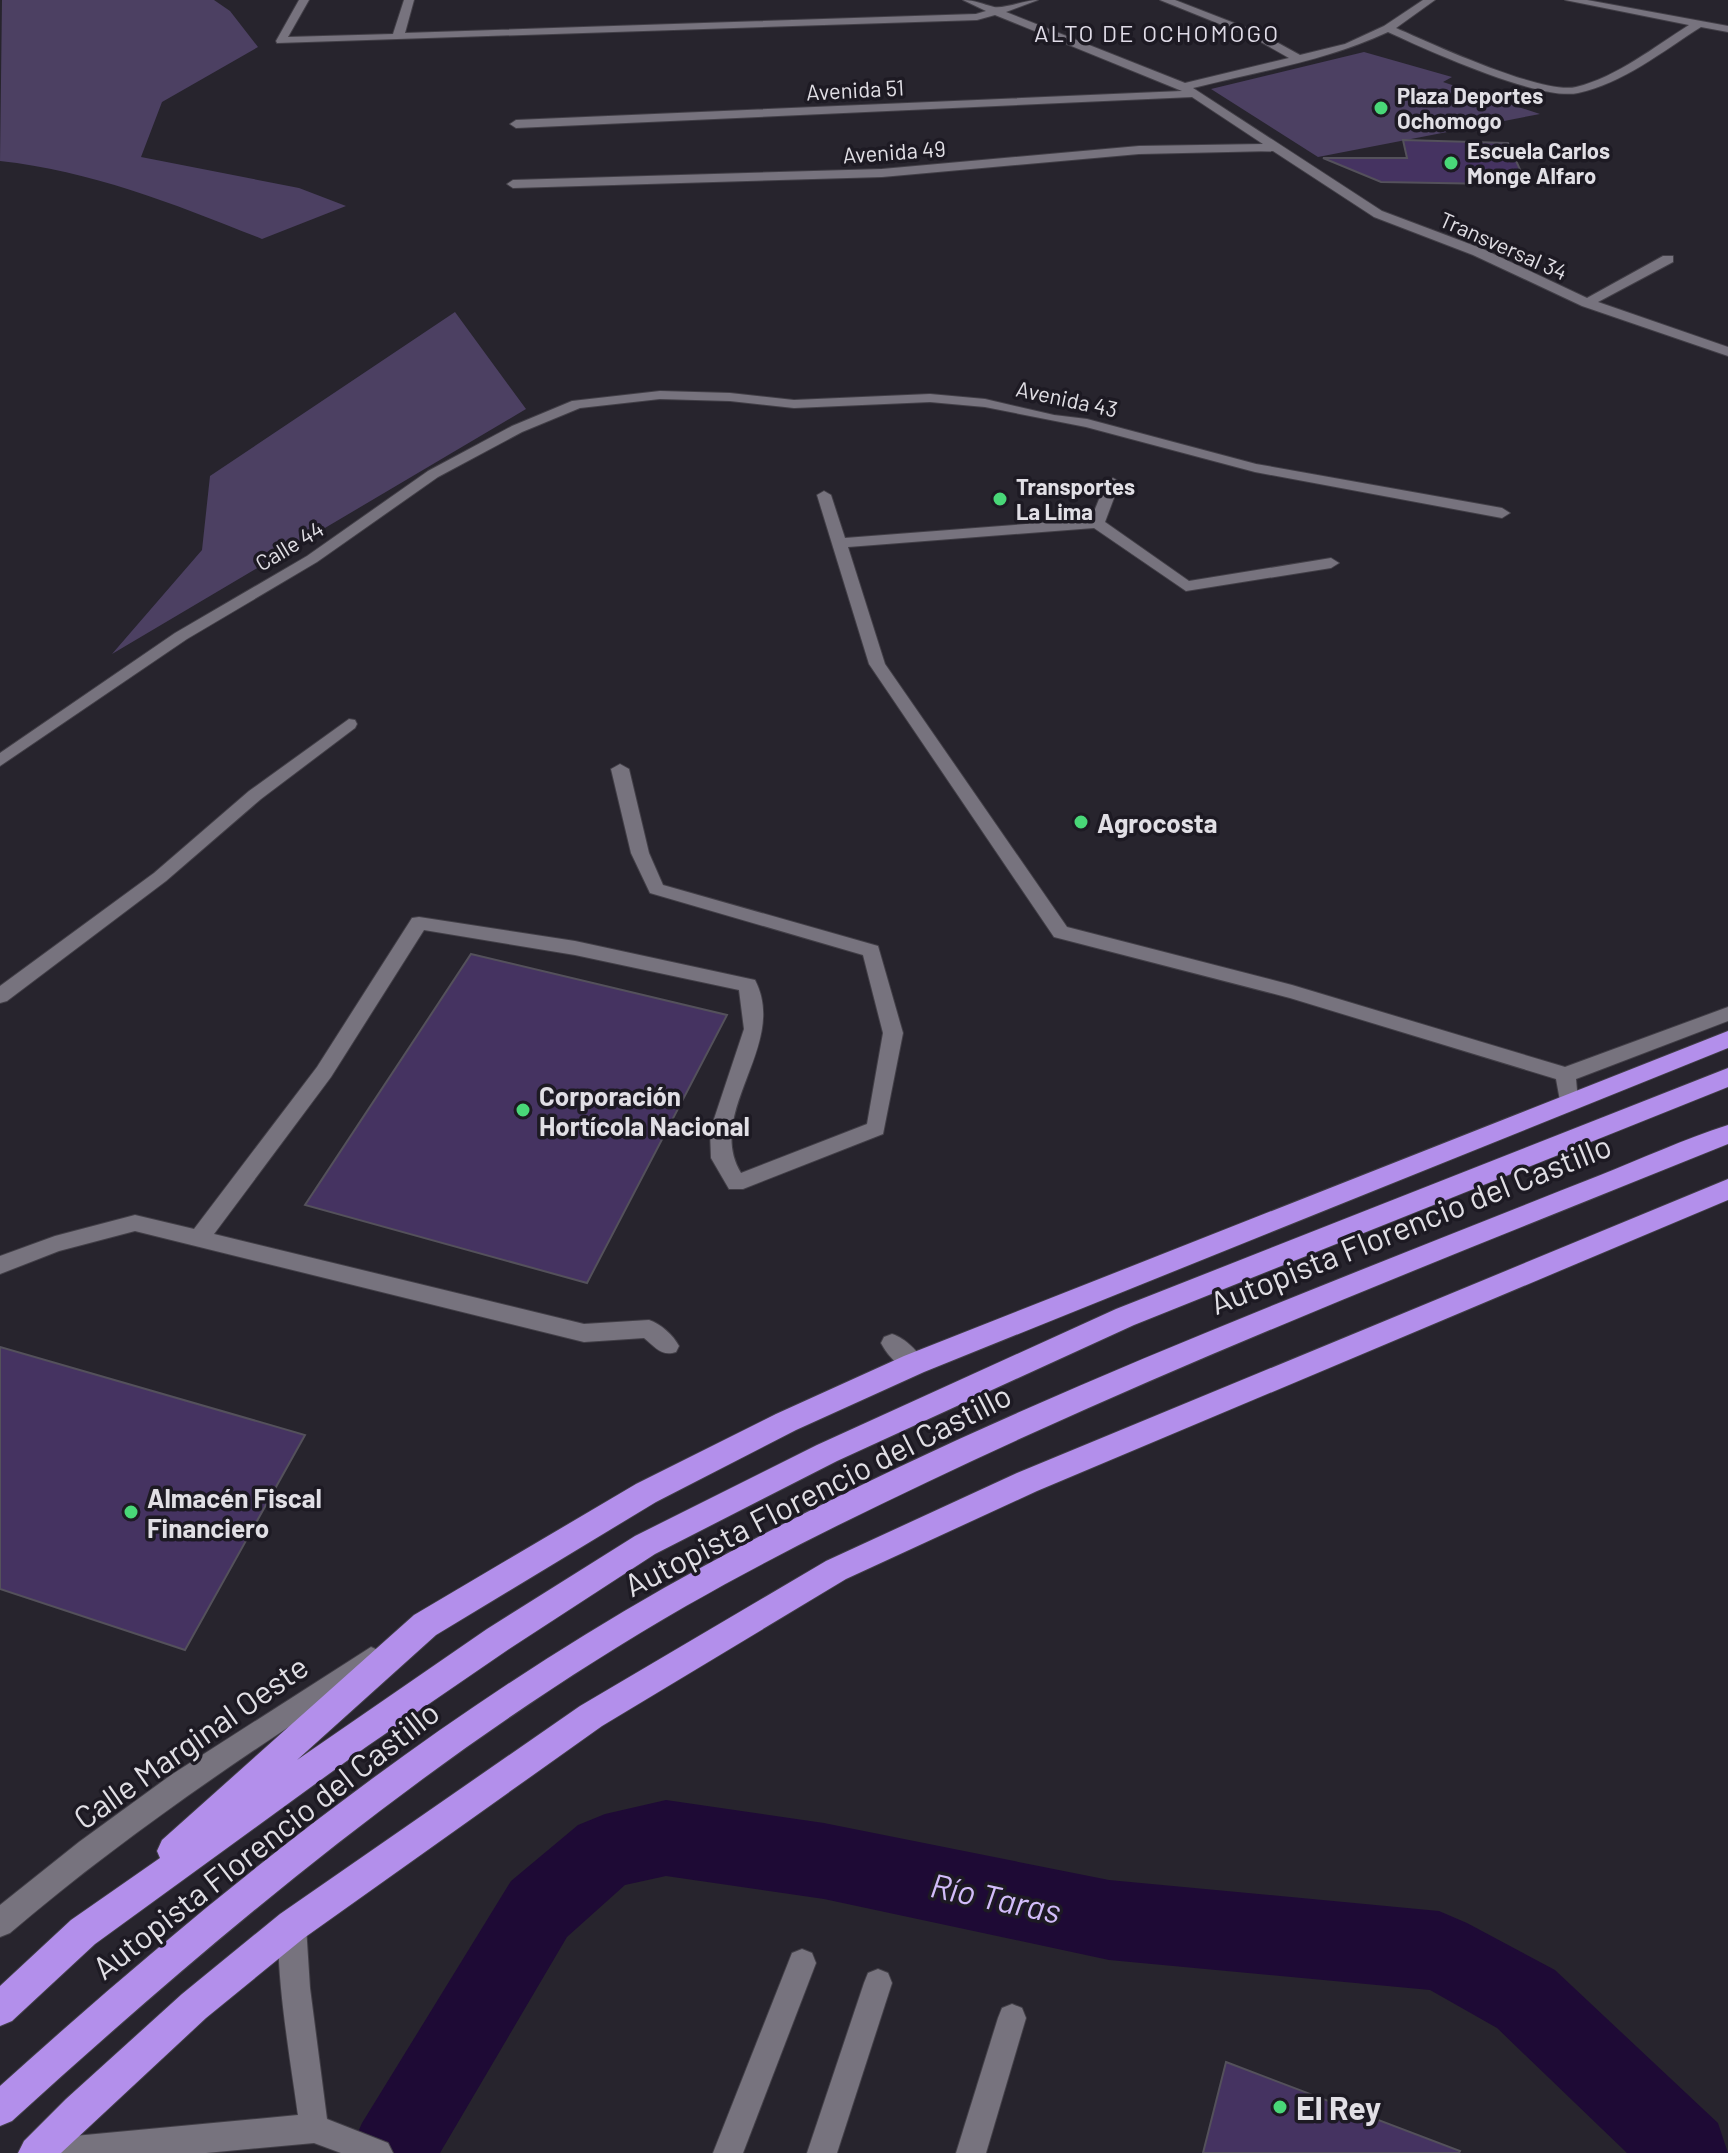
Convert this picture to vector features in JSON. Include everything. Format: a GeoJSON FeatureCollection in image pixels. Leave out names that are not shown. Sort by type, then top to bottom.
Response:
{"type":"FeatureCollection","features":[{"type":"Feature","properties":{"kind":"highway"},"geometry":{"type":"LineString","coordinates":[[83,1932],[425,1625],[646,1493],[786,1422],[914,1364],[1567,1088],[1728,1039]]}},
{"type":"Feature","properties":{"kind":"highway","name":"Autopista Florencio del Castillo"},"geometry":{"type":"LineString","coordinates":[[0,2009],[83,1932],[368,1728],[498,1639],[645,1545],[827,1453],[1125,1317],[1728,1077]]}},
{"type":"Feature","properties":{"kind":"highway","name":"Autopista Florencio del Castillo"},"geometry":{"type":"LineString","coordinates":[[0,2109],[117,2001],[267,1878],[414,1765],[572,1661],[694,1586],[927,1469],[1100,1392],[1728,1134]]}},
{"type":"Feature","properties":{"kind":"highway"},"geometry":{"type":"LineString","coordinates":[[36,2153],[194,2006],[292,1926],[591,1716],[836,1570],[1027,1482],[1728,1189]]}},
{"type":"Feature","properties":{"kind":"street"},"geometry":{"type":"LineString","coordinates":[[304,0],[281,41],[977,17],[1033,0]]}},
{"type":"Feature","properties":{"kind":"street"},"geometry":{"type":"LineString","coordinates":[[398,37],[409,0]]}},
{"type":"Feature","properties":{"kind":"street","name":"Transversal 34"},"geometry":{"type":"LineString","coordinates":[[968,0],[1189,90],[1378,214],[1478,252],[1587,303],[1724,347]]}},
{"type":"Feature","properties":{"kind":"street"},"geometry":{"type":"LineString","coordinates":[[1165,0],[1256,35],[1301,60]]}},
{"type":"Feature","properties":{"kind":"street","name":"Avenida 51"},"geometry":{"type":"LineString","coordinates":[[516,124],[1189,90],[1349,46],[1388,28],[1430,0]]}},
{"type":"Feature","properties":{"kind":"street"},"geometry":{"type":"LineString","coordinates":[[1570,0],[1728,29]]}},
{"type":"Feature","properties":{"kind":"street"},"geometry":{"type":"LineString","coordinates":[[1388,28],[1461,62],[1546,89],[1577,92],[1627,67],[1699,24]]}},
{"type":"Feature","properties":{"kind":"street","name":"Avenida 49"},"geometry":{"type":"LineString","coordinates":[[513,184],[882,173],[1139,150],[1278,147]]}},
{"type":"Feature","properties":{"kind":"street"},"geometry":{"type":"LineString","coordinates":[[1587,303],[1668,259]]}},
{"type":"Feature","properties":{"kind":"street","name":"Avenida 43"},"geometry":{"type":"LineString","coordinates":[[615,399],[660,395],[730,397],[794,404],[930,398],[985,403],[1054,419],[1087,423],[1255,468],[1502,513]]}},
{"type":"Feature","properties":{"kind":"street","name":"Calle 44"},"geometry":{"type":"LineString","coordinates":[[0,761],[181,636],[312,559],[433,474],[558,409],[615,399]]}},
{"type":"Feature","properties":{"kind":"street"},"geometry":{"type":"LineString","coordinates":[[1097,523],[1113,482]]}},
{"type":"Feature","properties":{"kind":"street"},"geometry":{"type":"LineString","coordinates":[[824,495],[877,664],[1061,932],[1292,992],[1567,1088],[1728,1014]]}},
{"type":"Feature","properties":{"kind":"street"},"geometry":{"type":"LineString","coordinates":[[839,543],[1097,523],[1186,586],[1331,563]]}},
{"type":"Feature","properties":{"kind":"street"},"geometry":{"type":"LineString","coordinates":[[0,996],[160,877],[255,795],[349,724]]}},
{"type":"Feature","properties":{"kind":"street"},"geometry":{"type":"LineString","coordinates":[[198,1240],[324,1072],[419,923],[575,948],[748,985],[754,1029],[720,1131],[721,1158],[736,1183],[876,1129],[893,1033],[871,951],[656,889],[640,853],[620,769]]}},
{"type":"Feature","properties":{"kind":"street"},"geometry":{"type":"LineString","coordinates":[[0,1265],[55,1244],[135,1223],[584,1333],[649,1329],[668,1346]]}},
{"type":"Feature","properties":{"kind":"street"},"geometry":{"type":"LineString","coordinates":[[892,1343],[914,1364]]}},
{"type":"Feature","properties":{"kind":"street","name":"Calle Marginal Oeste"},"geometry":{"type":"LineString","coordinates":[[4,1911],[224,1752],[425,1625]]}},
{"type":"Feature","properties":{"kind":"street"},"geometry":{"type":"LineString","coordinates":[[292,1926],[296,1988],[314,2128]]}},
{"type":"Feature","properties":{"kind":"street"},"geometry":{"type":"LineString","coordinates":[[728,2153],[802,1963]]}},
{"type":"Feature","properties":{"kind":"street"},"geometry":{"type":"LineString","coordinates":[[822,2153],[878,1983]]}},
{"type":"Feature","properties":{"kind":"street"},"geometry":{"type":"LineString","coordinates":[[971,2153],[1012,2018]]}},
{"type":"Feature","properties":{"kind":"street"},"geometry":{"type":"LineString","coordinates":[[53,2153],[314,2128],[370,2149]]}},
{"type":"Feature","properties":{"kind":"shaded area"},"geometry":{"type":"Polygon","coordinates":[[[2,0],[214,0],[230,11],[258,47],[162,102],[141,157],[299,188],[346,206],[262,239],[101,181],[0,161],[2,0]]]}},
{"type":"Feature","properties":{"kind":"shaded area","name":"Plaza Deportes Ochomogo"},"geometry":{"type":"Polygon","coordinates":[[[1364,52],[1452,77],[1443,82],[1540,114],[1318,157],[1211,89],[1364,52]]]}},
{"type":"Feature","properties":{"kind":"shaded area"},"geometry":{"type":"Polygon","coordinates":[[[455,312],[526,409],[112,654],[202,550],[210,476],[455,312]]]}},
{"type":"Feature","properties":{"kind":"building"},"geometry":{"type":"Polygon","coordinates":[[[1403,140],[1508,143],[1523,176],[1495,184],[1381,182],[1323,158],[1407,158],[1403,140]]]}},
{"type":"Feature","properties":{"kind":"building","name":"Corporación Hortícola Nacional"},"geometry":{"type":"Polygon","coordinates":[[[471,954],[727,1015],[587,1283],[305,1205],[471,954]]]}},
{"type":"Feature","properties":{"kind":"building","name":"Almacén Fiscal Financiero"},"geometry":{"type":"Polygon","coordinates":[[[0,1347],[305,1435],[185,1650],[0,1589],[0,1347]]]}},
{"type":"Feature","properties":{"kind":"building","name":"El Rey"},"geometry":{"type":"Polygon","coordinates":[[[1226,2062],[1460,2151],[1203,2153],[1226,2062]]]}},
{"type":"Feature","properties":{"kind":"waterway","name":"Río Taras"},"geometry":{"type":"LineString","coordinates":[[392,2153],[539,1909],[605,1852],[666,1838],[824,1861],[1109,1920],[1439,1951],[1526,1999],[1688,2153]]}},
{"type":"Feature","properties":{"kind":"place","name":"Plaza Deportes Ochomogo"},"geometry":{"type":"Point","coordinates":[1381,108]}},
{"type":"Feature","properties":{"kind":"place","name":"Escuela Carlos Monge Alfaro"},"geometry":{"type":"Point","coordinates":[1451,163]}},
{"type":"Feature","properties":{"kind":"place","name":"Transportes La Lima"},"geometry":{"type":"Point","coordinates":[1000,499]}},
{"type":"Feature","properties":{"kind":"place","name":"Agrocosta"},"geometry":{"type":"Point","coordinates":[1081,822]}},
{"type":"Feature","properties":{"kind":"place","name":"Corporación Hortícola Nacional"},"geometry":{"type":"Point","coordinates":[523,1110]}},
{"type":"Feature","properties":{"kind":"place","name":"Almacén Fiscal Financiero"},"geometry":{"type":"Point","coordinates":[131,1512]}},
{"type":"Feature","properties":{"kind":"place","name":"El Rey"},"geometry":{"type":"Point","coordinates":[1280,2107]}},
{"type":"Feature","properties":{"kind":"district","name":"ALTO DE OCHOMOGO"},"geometry":{"type":"Point","coordinates":[1157,32]}}]}
